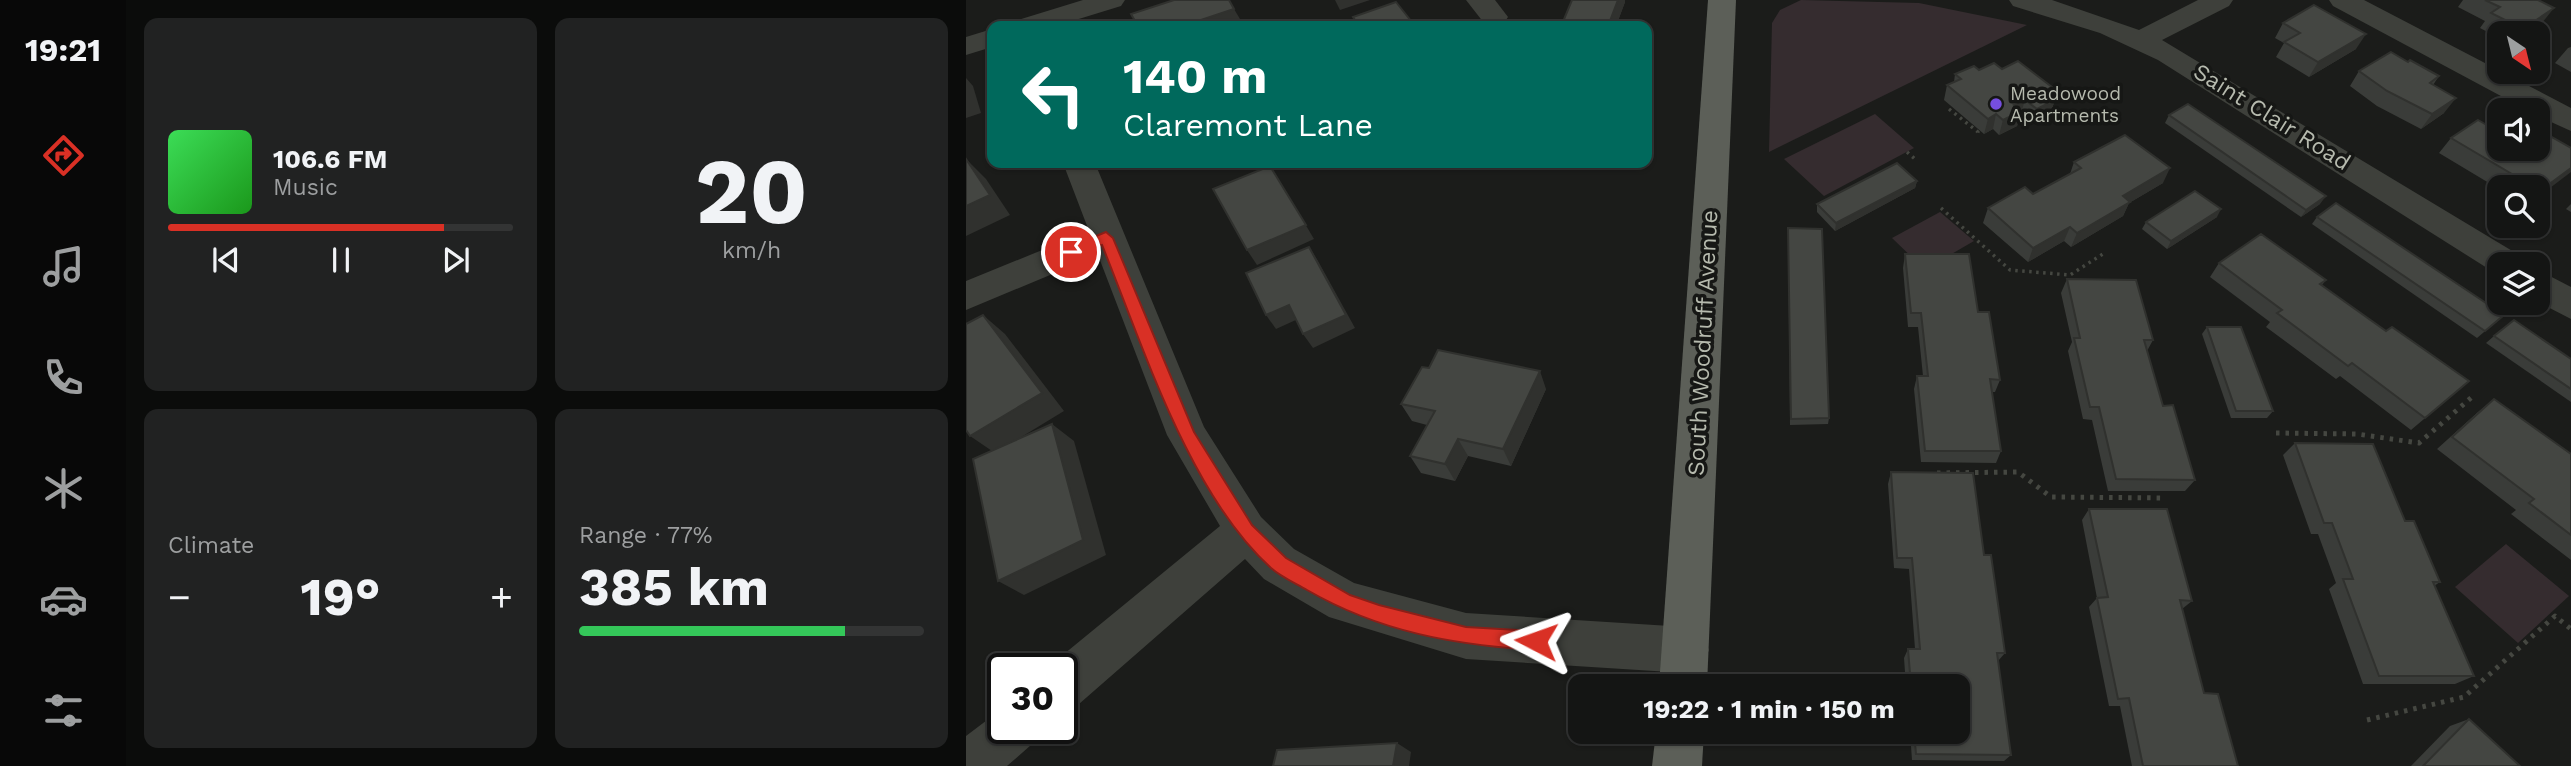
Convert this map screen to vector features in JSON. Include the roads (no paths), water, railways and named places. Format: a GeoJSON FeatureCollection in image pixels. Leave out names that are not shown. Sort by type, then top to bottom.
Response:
{"type":"FeatureCollection","features":[{"type":"Feature","properties":{"kind":"main road","name":"South Woodruff Avenue"},"geometry":{"type":"LineString","coordinates":[[1684,668],[1722,0]]}},
{"type":"Feature","properties":{"kind":"main road"},"geometry":{"type":"LineString","coordinates":[[1678,766],[1679,744]]}},
{"type":"Feature","properties":{"kind":"street"},"geometry":{"type":"LineString","coordinates":[[1019,0],[1026,21]]}},
{"type":"Feature","properties":{"kind":"street"},"geometry":{"type":"LineString","coordinates":[[1044,21],[1111,0]]}},
{"type":"Feature","properties":{"kind":"street","name":"Saint Clair Road"},"geometry":{"type":"LineString","coordinates":[[2023,0],[2110,27],[2141,40],[2240,96],[2488,252]]}},
{"type":"Feature","properties":{"kind":"street"},"geometry":{"type":"LineString","coordinates":[[2141,40],[2219,0]]}},
{"type":"Feature","properties":{"kind":"street"},"geometry":{"type":"LineString","coordinates":[[2343,0],[2571,121]]}},
{"type":"Feature","properties":{"kind":"street"},"geometry":{"type":"LineString","coordinates":[[966,46],[987,40]]}},
{"type":"Feature","properties":{"kind":"street"},"geometry":{"type":"LineString","coordinates":[[1081,168],[1106,238],[1187,435],[1246,531],[1279,564],[1345,602],[1379,614],[1466,636],[1684,668]]}},
{"type":"Feature","properties":{"kind":"street"},"geometry":{"type":"LineString","coordinates":[[966,296],[1106,238]]}},
{"type":"Feature","properties":{"kind":"street"},"geometry":{"type":"LineString","coordinates":[[2550,292],[2571,305]]}},
{"type":"Feature","properties":{"kind":"street"},"geometry":{"type":"LineString","coordinates":[[1078,673],[1246,531]]}},
{"type":"Feature","properties":{"kind":"street"},"geometry":{"type":"LineString","coordinates":[[969,766],[995,744]]}},
{"type":"Feature","properties":{"kind":"place","name":"Meadowood Apartments"},"geometry":{"type":"Point","coordinates":[1996,104]}}]}
